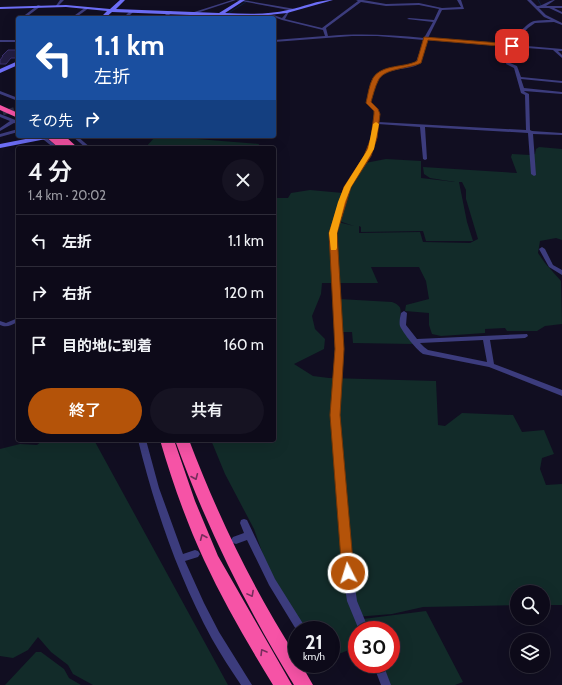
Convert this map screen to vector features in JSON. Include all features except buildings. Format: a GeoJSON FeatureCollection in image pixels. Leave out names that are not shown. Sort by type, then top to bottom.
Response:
{"type":"FeatureCollection","features":[{"type":"Feature","properties":{"kind":"highway"},"geometry":{"type":"LineString","coordinates":[[0,102],[16,109]]}},
{"type":"Feature","properties":{"kind":"highway"},"geometry":{"type":"LineString","coordinates":[[1,112],[16,120]]}},
{"type":"Feature","properties":{"kind":"highway"},"geometry":{"type":"LineString","coordinates":[[62,138],[72,146]]}},
{"type":"Feature","properties":{"kind":"highway"},"geometry":{"type":"LineString","coordinates":[[49,140],[61,146]]}},
{"type":"Feature","properties":{"kind":"highway"},"geometry":{"type":"LineString","coordinates":[[167,442],[176,471],[212,559],[254,637],[283,685]]}},
{"type":"Feature","properties":{"kind":"highway"},"geometry":{"type":"LineString","coordinates":[[183,442],[190,465],[228,551],[272,633],[304,685]]}},
{"type":"Feature","properties":{"kind":"street"},"geometry":{"type":"LineString","coordinates":[[56,6],[62,0]]}},
{"type":"Feature","properties":{"kind":"street"},"geometry":{"type":"LineString","coordinates":[[104,16],[123,0]]}},
{"type":"Feature","properties":{"kind":"street"},"geometry":{"type":"LineString","coordinates":[[193,13],[235,0]]}},
{"type":"Feature","properties":{"kind":"street"},"geometry":{"type":"LineString","coordinates":[[217,16],[241,0],[291,11]]}},
{"type":"Feature","properties":{"kind":"street"},"geometry":{"type":"LineString","coordinates":[[0,8],[56,6],[110,10],[193,13],[217,16],[268,14],[291,11],[331,0]]}},
{"type":"Feature","properties":{"kind":"street"},"geometry":{"type":"LineString","coordinates":[[305,30],[323,29],[359,0],[386,6],[419,4],[442,8],[463,8],[459,0]]}},
{"type":"Feature","properties":{"kind":"street"},"geometry":{"type":"LineString","coordinates":[[529,0],[545,16],[562,24]]}},
{"type":"Feature","properties":{"kind":"street"},"geometry":{"type":"LineString","coordinates":[[542,7],[553,0]]}},
{"type":"Feature","properties":{"kind":"street"},"geometry":{"type":"LineString","coordinates":[[26,16],[39,6]]}},
{"type":"Feature","properties":{"kind":"street"},"geometry":{"type":"LineString","coordinates":[[535,7],[562,7]]}},
{"type":"Feature","properties":{"kind":"street"},"geometry":{"type":"LineString","coordinates":[[547,7],[562,13]]}},
{"type":"Feature","properties":{"kind":"street"},"geometry":{"type":"LineString","coordinates":[[76,16],[87,8]]}},
{"type":"Feature","properties":{"kind":"street"},"geometry":{"type":"LineString","coordinates":[[360,621],[352,601],[349,580],[335,415],[339,349],[333,233],[348,187],[371,149],[376,123],[376,110],[368,103],[376,78],[390,68],[417,64],[419,62],[426,38],[442,8]]}},
{"type":"Feature","properties":{"kind":"street"},"geometry":{"type":"LineString","coordinates":[[127,16],[132,11]]}},
{"type":"Feature","properties":{"kind":"street"},"geometry":{"type":"LineString","coordinates":[[283,19],[291,11]]}},
{"type":"Feature","properties":{"kind":"street"},"geometry":{"type":"LineString","coordinates":[[166,16],[171,12]]}},
{"type":"Feature","properties":{"kind":"street"},"geometry":{"type":"LineString","coordinates":[[268,14],[274,16]]}},
{"type":"Feature","properties":{"kind":"street"},"geometry":{"type":"LineString","coordinates":[[276,17],[323,29],[327,37]]}},
{"type":"Feature","properties":{"kind":"street"},"geometry":{"type":"LineString","coordinates":[[410,19],[435,21]]}},
{"type":"Feature","properties":{"kind":"street"},"geometry":{"type":"LineString","coordinates":[[534,174],[529,131],[527,94],[523,93],[516,72],[516,67],[508,64],[512,46],[517,37],[531,23],[553,21]]}},
{"type":"Feature","properties":{"kind":"street"},"geometry":{"type":"LineString","coordinates":[[276,41],[368,35],[426,38],[500,46],[562,50]]}},
{"type":"Feature","properties":{"kind":"street"},"geometry":{"type":"LineString","coordinates":[[0,41],[16,41]]}},
{"type":"Feature","properties":{"kind":"street"},"geometry":{"type":"LineString","coordinates":[[555,50],[562,57]]}},
{"type":"Feature","properties":{"kind":"street"},"geometry":{"type":"LineString","coordinates":[[0,71],[16,64]]}},
{"type":"Feature","properties":{"kind":"street"},"geometry":{"type":"LineString","coordinates":[[519,78],[562,82]]}},
{"type":"Feature","properties":{"kind":"street"},"geometry":{"type":"LineString","coordinates":[[522,88],[562,93]]}},
{"type":"Feature","properties":{"kind":"street"},"geometry":{"type":"LineString","coordinates":[[0,92],[16,99]]}},
{"type":"Feature","properties":{"kind":"street"},"geometry":{"type":"LineString","coordinates":[[0,130],[16,120]]}},
{"type":"Feature","properties":{"kind":"street"},"geometry":{"type":"LineString","coordinates":[[376,123],[561,133]]}},
{"type":"Feature","properties":{"kind":"street"},"geometry":{"type":"LineString","coordinates":[[422,125],[425,159]]}},
{"type":"Feature","properties":{"kind":"street"},"geometry":{"type":"LineString","coordinates":[[0,136],[16,131]]}},
{"type":"Feature","properties":{"kind":"street"},"geometry":{"type":"LineString","coordinates":[[76,138],[86,146]]}},
{"type":"Feature","properties":{"kind":"street"},"geometry":{"type":"LineString","coordinates":[[0,146],[49,140]]}},
{"type":"Feature","properties":{"kind":"street"},"geometry":{"type":"LineString","coordinates":[[542,249],[551,266],[562,273]]}},
{"type":"Feature","properties":{"kind":"street"},"geometry":{"type":"LineString","coordinates":[[404,313],[403,325],[414,341],[426,352],[491,365],[562,393]]}},
{"type":"Feature","properties":{"kind":"street"},"geometry":{"type":"LineString","coordinates":[[0,323],[6,325],[16,321]]}},
{"type":"Feature","properties":{"kind":"street"},"geometry":{"type":"LineString","coordinates":[[414,341],[525,336]]}},
{"type":"Feature","properties":{"kind":"street"},"geometry":{"type":"LineString","coordinates":[[486,338],[491,365]]}},
{"type":"Feature","properties":{"kind":"street"},"geometry":{"type":"LineString","coordinates":[[143,442],[164,514],[194,592],[212,628],[247,685]]}},
{"type":"Feature","properties":{"kind":"street"},"geometry":{"type":"LineString","coordinates":[[244,524],[272,582],[296,621]]}},
{"type":"Feature","properties":{"kind":"street"},"geometry":{"type":"LineString","coordinates":[[236,540],[249,535]]}},
{"type":"Feature","properties":{"kind":"street"},"geometry":{"type":"LineString","coordinates":[[181,559],[195,554]]}},
{"type":"Feature","properties":{"kind":"street"},"geometry":{"type":"LineString","coordinates":[[381,673],[386,685]]}},
{"type":"Feature","properties":{"kind":"green space"},"geometry":{"type":"Polygon","coordinates":[[[154,138],[185,138],[259,144],[258,146],[147,146],[154,138]]]}},
{"type":"Feature","properties":{"kind":"green space"},"geometry":{"type":"Polygon","coordinates":[[[539,147],[562,149],[562,240],[556,238],[540,241],[538,253],[561,281],[562,324],[545,326],[537,331],[507,331],[505,328],[485,329],[485,333],[441,336],[432,334],[429,325],[429,313],[405,311],[406,305],[429,299],[426,281],[419,267],[371,267],[378,283],[322,283],[321,294],[312,316],[315,329],[325,339],[324,349],[294,364],[313,376],[329,378],[436,381],[438,425],[445,426],[462,413],[513,415],[522,432],[544,430],[554,454],[542,458],[540,469],[546,485],[562,484],[562,605],[550,605],[550,585],[510,585],[510,605],[423,607],[392,614],[355,617],[356,621],[348,621],[348,650],[340,653],[340,621],[296,621],[267,566],[254,529],[225,474],[212,442],[276,442],[276,198],[288,198],[291,193],[310,190],[343,193],[334,221],[354,226],[339,221],[349,190],[365,163],[386,159],[421,161],[421,178],[455,182],[430,178],[424,174],[423,167],[517,173],[511,157],[512,154],[535,154],[536,149],[539,147]],[[459,182],[467,222],[473,241],[426,241],[423,231],[361,232],[361,227],[359,226],[359,233],[420,232],[423,242],[470,243],[478,239],[466,199],[466,190],[462,182],[459,182]]]}},
{"type":"Feature","properties":{"kind":"green space"},"geometry":{"type":"Polygon","coordinates":[[[339,299],[392,302],[397,304],[401,311],[401,324],[414,344],[353,343],[352,332],[341,332],[339,299]]]}},
{"type":"Feature","properties":{"kind":"green space"},"geometry":{"type":"Polygon","coordinates":[[[41,442],[95,442],[228,685],[93,685],[73,674],[68,665],[51,652],[38,637],[28,650],[13,658],[0,656],[0,449],[20,444],[37,445],[41,442]]]}},
{"type":"Feature","properties":{"kind":"green space"},"geometry":{"type":"Polygon","coordinates":[[[426,611],[463,682],[455,685],[390,685],[385,673],[400,673],[400,621],[364,621],[363,619],[426,611]]]}},
{"type":"Feature","properties":{"kind":"green space"},"geometry":{"type":"Polygon","coordinates":[[[36,652],[41,652],[64,669],[69,678],[81,685],[5,685],[36,652]]]}},
{"type":"Feature","properties":{"kind":"waterway"},"geometry":{"type":"LineString","coordinates":[[224,16],[249,0]]}},
{"type":"Feature","properties":{"kind":"waterway"},"geometry":{"type":"LineString","coordinates":[[538,0],[541,5]]}},
{"type":"Feature","properties":{"kind":"tunnel"},"geometry":{"type":"LineString","coordinates":[[3,113],[16,109]]}},
{"type":"Feature","properties":{"kind":"slow traffic"},"geometry":{"type":"LineString","coordinates":[[333,248],[333,233],[342,202],[348,187],[368,156],[374,138],[376,124]]}},
{"type":"Feature","properties":{"kind":"route"},"geometry":{"type":"LineString","coordinates":[[348,573],[335,415],[339,349],[333,233],[348,187],[368,156],[374,138],[377,114],[376,110],[368,103],[376,78],[380,74],[390,68],[411,66],[419,62],[426,38],[512,46]]}}]}
